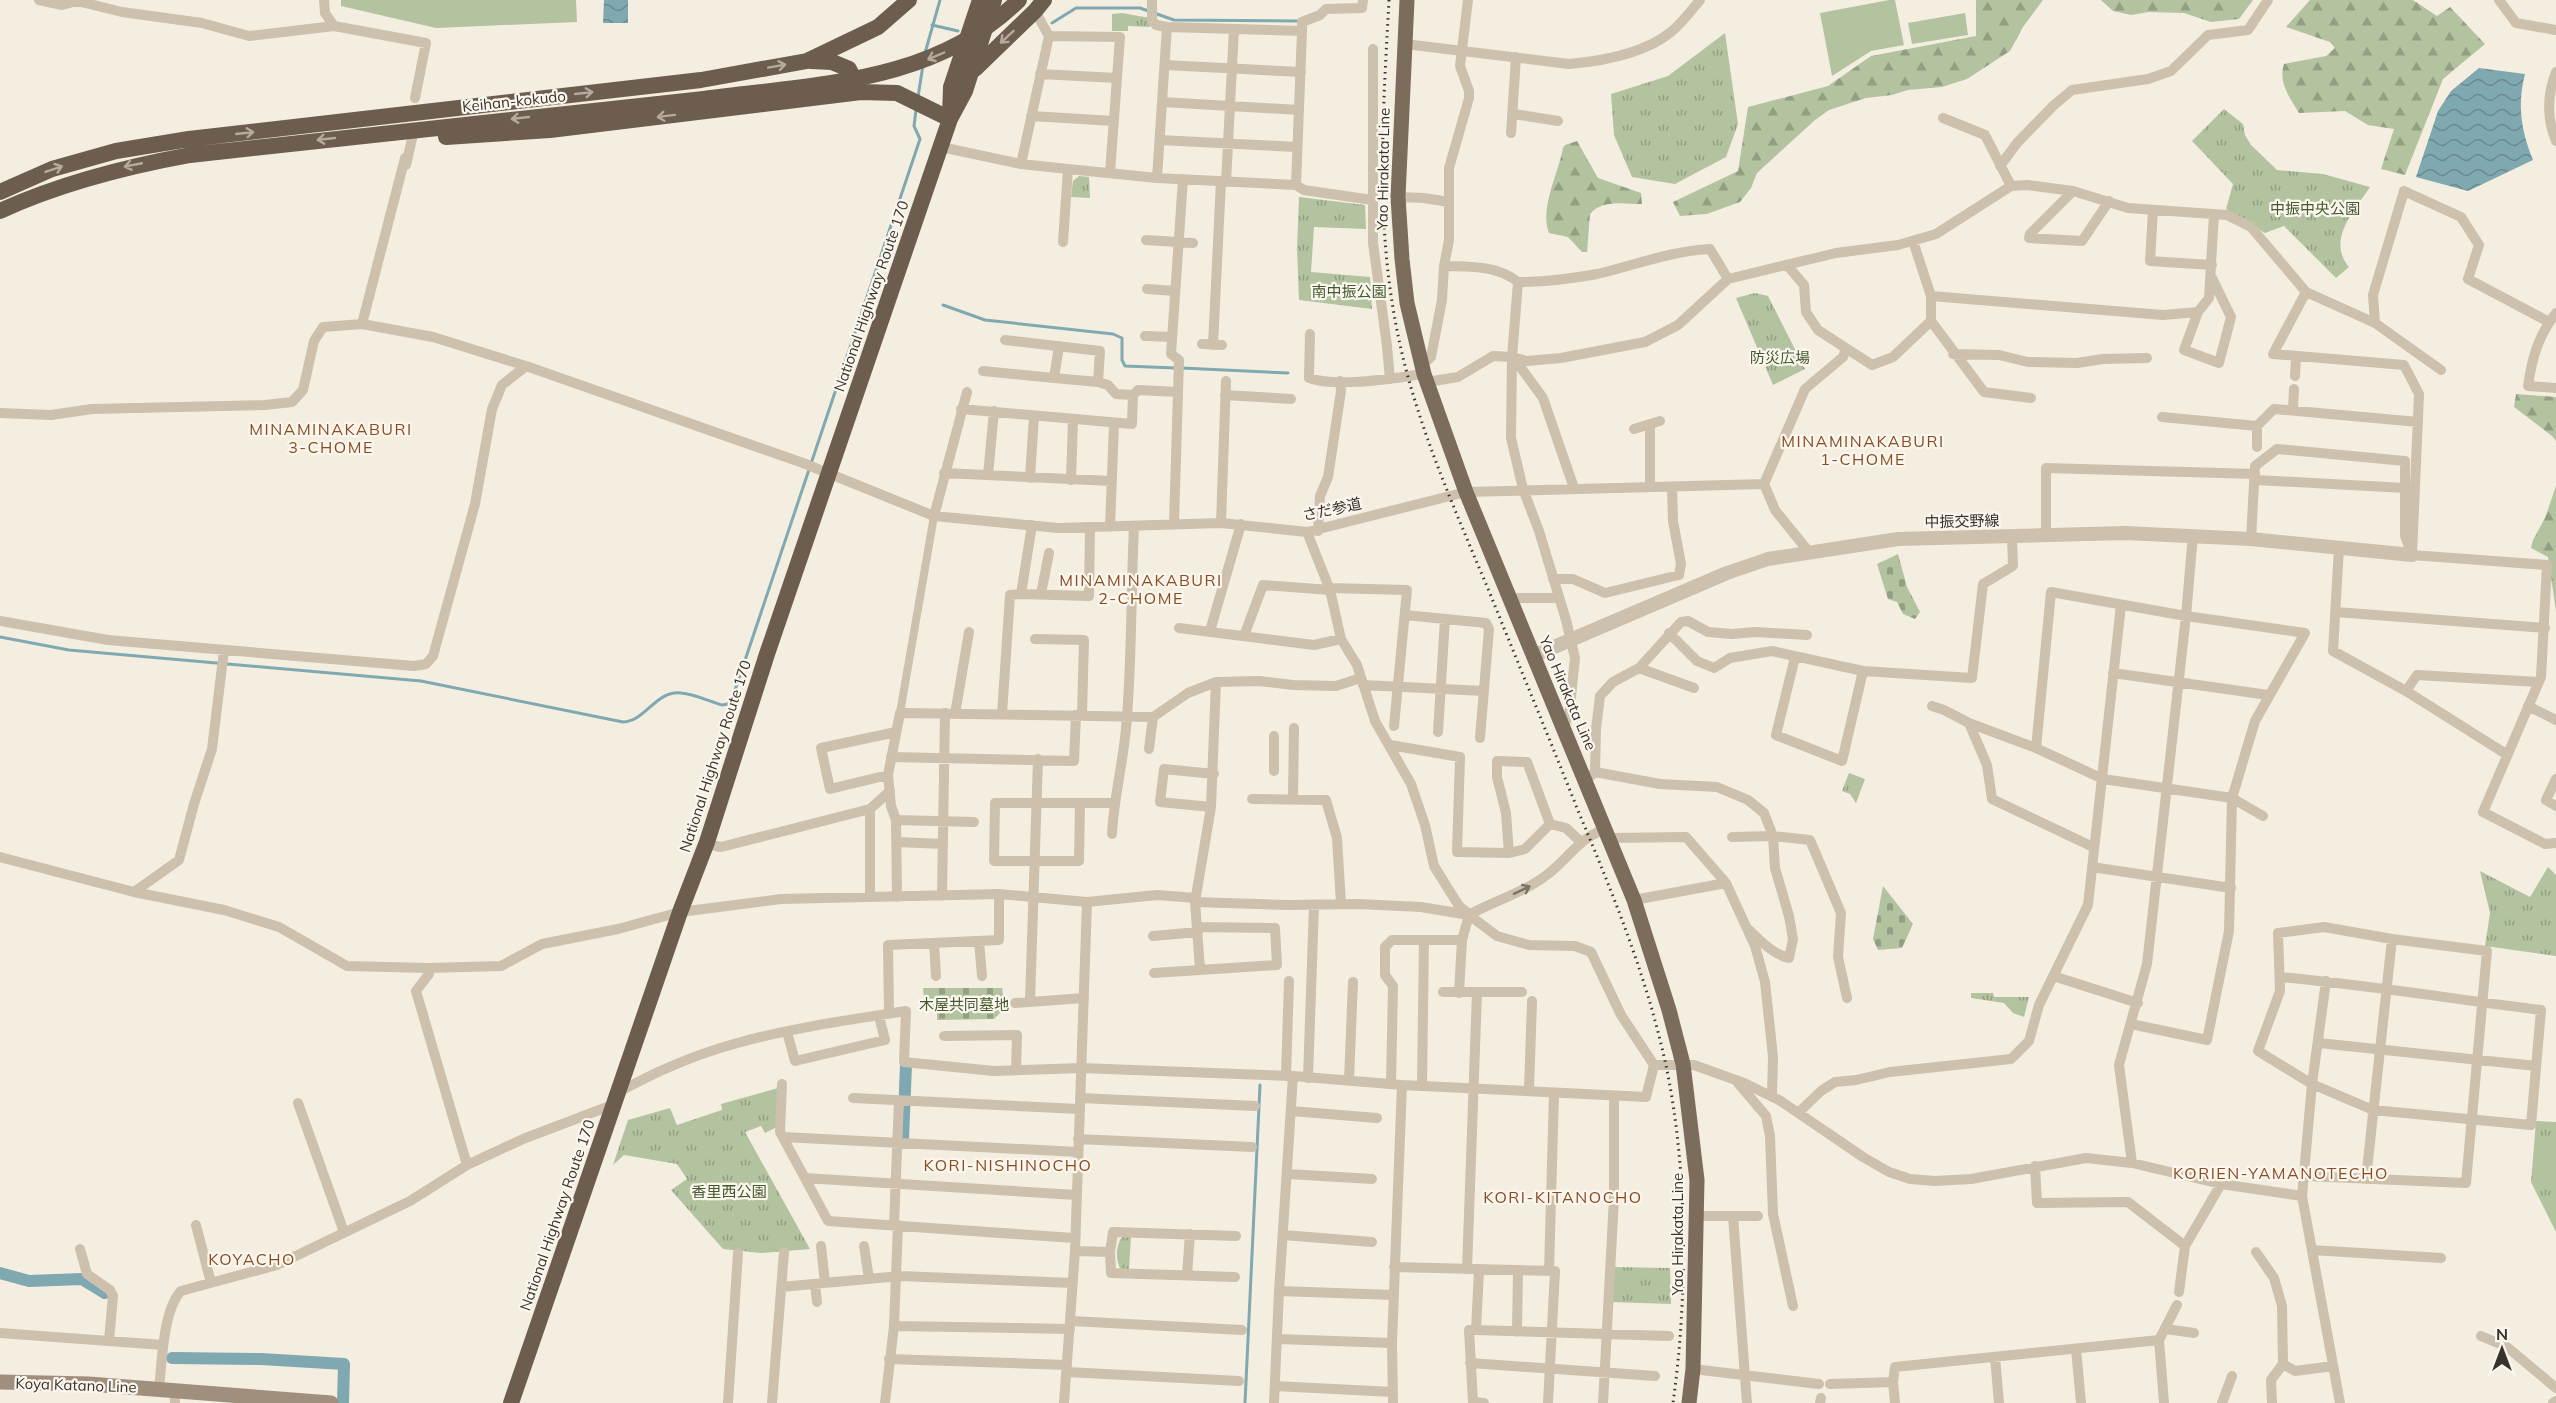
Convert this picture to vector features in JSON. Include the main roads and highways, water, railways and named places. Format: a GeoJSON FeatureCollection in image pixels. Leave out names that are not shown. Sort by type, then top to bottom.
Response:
{"type":"FeatureCollection","features":[{"type":"Feature","properties":{"kind":"highway","name":"Keihan-kokudo"},"geometry":{"type":"LineString","coordinates":[[0,192],[52,169],[116,151],[189,139],[352,122],[416,105],[701,80],[807,61],[878,27],[909,0]]}},
{"type":"Feature","properties":{"kind":"highway","name":"National Highway Route 170"},"geometry":{"type":"LineString","coordinates":[[950,119],[951,87],[980,0]]}},
{"type":"Feature","properties":{"kind":"highway","name":"National Highway Route 170"},"geometry":{"type":"LineString","coordinates":[[511,1403],[680,912],[706,844],[940,147],[950,119],[965,91],[994,0]]}},
{"type":"Feature","properties":{"kind":"highway","name":"Keihan-kokudo"},"geometry":{"type":"LineString","coordinates":[[0,211],[35,195],[126,166],[190,154],[704,99],[860,78],[912,66],[957,47],[999,20],[1019,0]]}},
{"type":"Feature","properties":{"kind":"highway"},"geometry":{"type":"LineString","coordinates":[[970,74],[1040,6]]}},
{"type":"Feature","properties":{"kind":"highway"},"geometry":{"type":"LineString","coordinates":[[807,61],[832,62],[849,69],[861,92]]}},
{"type":"Feature","properties":{"kind":"highway"},"geometry":{"type":"LineString","coordinates":[[356,136],[412,140],[550,130],[861,92],[897,93],[950,119]]}},
{"type":"Feature","properties":{"kind":"main road","name":"Yao Hirakata Line"},"geometry":{"type":"LineString","coordinates":[[1407,0],[1398,197],[1407,303],[1424,373],[1466,492],[1509,598],[1563,727],[1590,776],[1607,834],[1634,900],[1669,1010],[1683,1064],[1697,1179],[1698,1216],[1693,1368],[1689,1403]]}},
{"type":"Feature","properties":{"kind":"main road","name":"Koya Katano Line"},"geometry":{"type":"LineString","coordinates":[[0,1382],[89,1384],[170,1394],[331,1403]]}},
{"type":"Feature","properties":{"kind":"water"},"geometry":{"type":"Polygon","coordinates":[[[604,0],[628,0],[628,23],[603,23],[604,0]]]}},
{"type":"Feature","properties":{"kind":"water"},"geometry":{"type":"Polygon","coordinates":[[[2479,68],[2525,74],[2521,96],[2521,117],[2533,160],[2468,191],[2416,177],[2438,111],[2451,91],[2479,68]]]}},
{"type":"Feature","properties":{"kind":"waterway"},"geometry":{"type":"LineString","coordinates":[[925,53],[940,0]]}},
{"type":"Feature","properties":{"kind":"waterway"},"geometry":{"type":"LineString","coordinates":[[1052,23],[1076,8],[1140,8],[1174,20],[1297,21]]}},
{"type":"Feature","properties":{"kind":"waterway"},"geometry":{"type":"LineString","coordinates":[[932,25],[958,31]]}},
{"type":"Feature","properties":{"kind":"waterway"},"geometry":{"type":"LineString","coordinates":[[918,97],[923,65]]}},
{"type":"Feature","properties":{"kind":"waterway"},"geometry":{"type":"LineString","coordinates":[[0,637],[69,650],[421,681],[623,722],[638,717],[672,693],[696,696],[722,705],[728,704],[732,699],[920,139],[914,126],[916,110]]}},
{"type":"Feature","properties":{"kind":"waterway"},"geometry":{"type":"LineString","coordinates":[[943,305],[985,320],[1113,334],[1122,338],[1122,360],[1125,366],[1175,368]]}},
{"type":"Feature","properties":{"kind":"waterway"},"geometry":{"type":"LineString","coordinates":[[1182,368],[1288,373]]}},
{"type":"Feature","properties":{"kind":"waterway"},"geometry":{"type":"LineString","coordinates":[[903,1139],[906,1065]]}},
{"type":"Feature","properties":{"kind":"waterway"},"geometry":{"type":"LineString","coordinates":[[1245,1403],[1260,1085]]}},
{"type":"Feature","properties":{"kind":"waterway"},"geometry":{"type":"LineString","coordinates":[[0,1273],[29,1281],[82,1279],[105,1293]]}},
{"type":"Feature","properties":{"kind":"waterway"},"geometry":{"type":"LineString","coordinates":[[172,1358],[261,1359],[344,1364],[343,1403]]}},
{"type":"Feature","properties":{"kind":"railway"},"geometry":{"type":"LineString","coordinates":[[1389,0],[1383,143],[1385,236],[1389,283],[1408,377],[1446,488],[1616,904],[1648,997],[1665,1061],[1673,1101],[1682,1187],[1683,1275],[1673,1403]]}},
{"type":"Feature","properties":{"kind":"district","name":"MINAMINAKABURI 3-CHOME"},"geometry":{"type":"Point","coordinates":[331,438]}},
{"type":"Feature","properties":{"kind":"district","name":"MINAMINAKABURI 1-CHOME"},"geometry":{"type":"Point","coordinates":[1863,450]}},
{"type":"Feature","properties":{"kind":"district","name":"MINAMINAKABURI 2-CHOME"},"geometry":{"type":"Point","coordinates":[1141,589]}},
{"type":"Feature","properties":{"kind":"district","name":"KORI-NISHINOCHO"},"geometry":{"type":"Point","coordinates":[1008,1165]}},
{"type":"Feature","properties":{"kind":"district","name":"KORIEN-YAMANOTECHO"},"geometry":{"type":"Point","coordinates":[2281,1173]}},
{"type":"Feature","properties":{"kind":"district","name":"KORI-KITANOCHO"},"geometry":{"type":"Point","coordinates":[1563,1197]}},
{"type":"Feature","properties":{"kind":"district","name":"KOYACHO"},"geometry":{"type":"Point","coordinates":[252,1259]}},
{"type":"Feature","properties":{"kind":"park label","name":"中振中央公園"},"geometry":{"type":"Point","coordinates":[2315,208]}},
{"type":"Feature","properties":{"kind":"park label","name":"南中振公園"},"geometry":{"type":"Point","coordinates":[1349,291]}},
{"type":"Feature","properties":{"kind":"park label","name":"防災広場"},"geometry":{"type":"Point","coordinates":[1780,357]}},
{"type":"Feature","properties":{"kind":"park label","name":"木屋共同墓地"},"geometry":{"type":"Point","coordinates":[964,1004]}},
{"type":"Feature","properties":{"kind":"park label","name":"香里西公園"},"geometry":{"type":"Point","coordinates":[729,1191]}}]}
